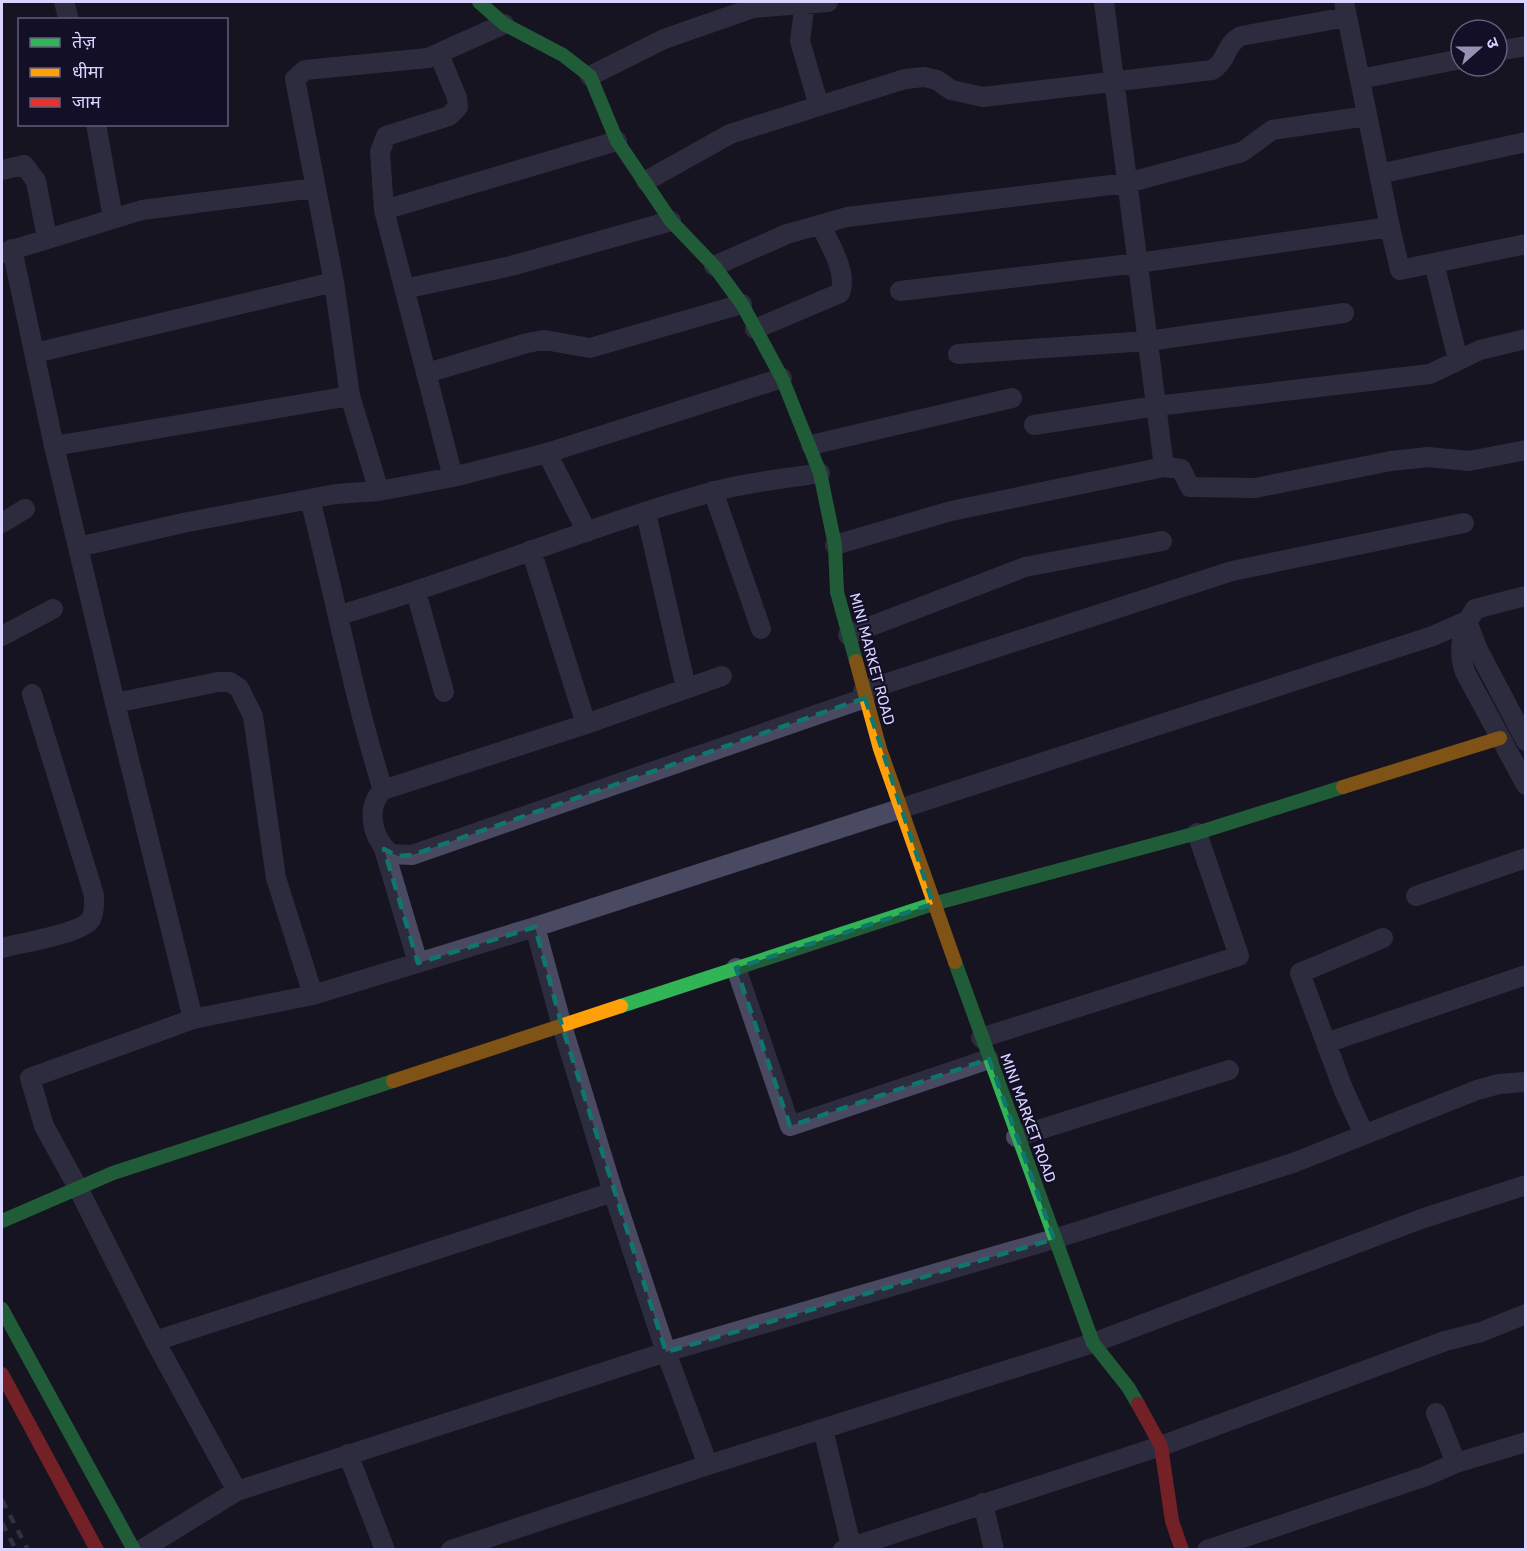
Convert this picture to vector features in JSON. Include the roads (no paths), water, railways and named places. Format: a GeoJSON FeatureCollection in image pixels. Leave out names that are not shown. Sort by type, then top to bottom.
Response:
{"type":"FeatureCollection","features":[{"type":"Feature","properties":{"kind":"street"},"geometry":{"type":"LineString","coordinates":[[64,2],[68,18]]}},
{"type":"Feature","properties":{"kind":"street","name":"MINI MARKET ROAD"},"geometry":{"type":"LineString","coordinates":[[479,2],[504,24],[563,55],[590,76],[617,141],[671,221],[714,266],[742,304],[782,378],[811,445],[820,473],[835,544],[837,592],[848,635],[864,695],[933,904],[1016,1137],[1093,1343],[1128,1388],[1161,1446]]}},
{"type":"Feature","properties":{"kind":"street"},"geometry":{"type":"LineString","coordinates":[[590,76],[664,39],[706,22],[753,8],[828,2]]}},
{"type":"Feature","properties":{"kind":"street"},"geometry":{"type":"LineString","coordinates":[[1104,2],[1164,467]]}},
{"type":"Feature","properties":{"kind":"street"},"geometry":{"type":"LineString","coordinates":[[804,3],[800,41],[819,106]]}},
{"type":"Feature","properties":{"kind":"street"},"geometry":{"type":"LineString","coordinates":[[646,181],[730,134],[914,78],[937,80],[951,90],[983,97],[1212,70],[1222,64],[1233,40],[1241,36],[1345,9],[1400,270],[1526,244]]}},
{"type":"Feature","properties":{"kind":"street"},"geometry":{"type":"LineString","coordinates":[[379,491],[350,396],[334,282],[295,87],[298,74],[305,70],[407,62],[439,54],[504,24]]}},
{"type":"Feature","properties":{"kind":"street"},"geometry":{"type":"LineString","coordinates":[[1509,49],[1526,46]]}},
{"type":"Feature","properties":{"kind":"street"},"geometry":{"type":"LineString","coordinates":[[439,54],[457,98],[458,107],[449,116],[386,136],[380,152],[384,210],[453,477]]}},
{"type":"Feature","properties":{"kind":"street"},"geometry":{"type":"LineString","coordinates":[[1360,79],[1449,61]]}},
{"type":"Feature","properties":{"kind":"street"},"geometry":{"type":"LineString","coordinates":[[714,266],[787,234],[847,217],[1127,183],[1242,152],[1272,130],[1367,116]]}},
{"type":"Feature","properties":{"kind":"street"},"geometry":{"type":"LineString","coordinates":[[96,126],[113,218]]}},
{"type":"Feature","properties":{"kind":"street"},"geometry":{"type":"LineString","coordinates":[[384,210],[617,141]]}},
{"type":"Feature","properties":{"kind":"street"},"geometry":{"type":"LineString","coordinates":[[1379,174],[1526,142]]}},
{"type":"Feature","properties":{"kind":"street"},"geometry":{"type":"LineString","coordinates":[[2,170],[24,165],[31,172],[36,181],[47,238]]}},
{"type":"Feature","properties":{"kind":"street"},"geometry":{"type":"LineString","coordinates":[[193,1019],[54,446],[35,353],[7,251],[142,210],[315,188]]}},
{"type":"Feature","properties":{"kind":"street"},"geometry":{"type":"LineString","coordinates":[[404,289],[511,266],[671,221]]}},
{"type":"Feature","properties":{"kind":"street"},"geometry":{"type":"LineString","coordinates":[[755,329],[840,293],[843,284],[840,271],[821,225]]}},
{"type":"Feature","properties":{"kind":"street"},"geometry":{"type":"LineString","coordinates":[[900,291],[1138,263],[1390,227]]}},
{"type":"Feature","properties":{"kind":"street"},"geometry":{"type":"LineString","coordinates":[[1434,263],[1458,360]]}},
{"type":"Feature","properties":{"kind":"street"},"geometry":{"type":"LineString","coordinates":[[35,353],[334,282]]}},
{"type":"Feature","properties":{"kind":"street"},"geometry":{"type":"LineString","coordinates":[[427,373],[544,340],[590,348],[742,304]]}},
{"type":"Feature","properties":{"kind":"street"},"geometry":{"type":"LineString","coordinates":[[958,354],[1148,341],[1344,313]]}},
{"type":"Feature","properties":{"kind":"street"},"geometry":{"type":"LineString","coordinates":[[1034,425],[1156,406],[1430,374],[1480,350],[1526,339]]}},
{"type":"Feature","properties":{"kind":"street"},"geometry":{"type":"LineString","coordinates":[[78,547],[183,523],[310,499],[379,491],[453,477],[547,453],[782,378]]}},
{"type":"Feature","properties":{"kind":"street"},"geometry":{"type":"LineString","coordinates":[[54,446],[350,396]]}},
{"type":"Feature","properties":{"kind":"street"},"geometry":{"type":"LineString","coordinates":[[811,445],[1012,398]]}},
{"type":"Feature","properties":{"kind":"street"},"geometry":{"type":"LineString","coordinates":[[835,544],[951,511],[1164,467],[1181,469],[1190,487],[1255,488],[1391,462],[1428,457],[1469,461],[1526,450]]}},
{"type":"Feature","properties":{"kind":"street"},"geometry":{"type":"LineString","coordinates":[[547,453],[587,532]]}},
{"type":"Feature","properties":{"kind":"street"},"geometry":{"type":"LineString","coordinates":[[340,615],[416,592],[531,550],[713,491],[820,473]]}},
{"type":"Feature","properties":{"kind":"street"},"geometry":{"type":"LineString","coordinates":[[713,491],[760,628]]}},
{"type":"Feature","properties":{"kind":"street"},"geometry":{"type":"LineString","coordinates":[[310,499],[340,615],[364,729],[383,790]]}},
{"type":"Feature","properties":{"kind":"street"},"geometry":{"type":"LineString","coordinates":[[2,523],[25,509]]}},
{"type":"Feature","properties":{"kind":"street"},"geometry":{"type":"LineString","coordinates":[[646,513],[686,688]]}},
{"type":"Feature","properties":{"kind":"street"},"geometry":{"type":"LineString","coordinates":[[384,849],[398,856],[412,855],[864,695],[1232,571],[1464,523]]}},
{"type":"Feature","properties":{"kind":"street"},"geometry":{"type":"LineString","coordinates":[[848,635],[1025,567],[1162,541]]}},
{"type":"Feature","properties":{"kind":"street"},"geometry":{"type":"LineString","coordinates":[[531,550],[586,724]]}},
{"type":"Feature","properties":{"kind":"street"},"geometry":{"type":"LineString","coordinates":[[416,592],[444,692]]}},
{"type":"Feature","properties":{"kind":"street"},"geometry":{"type":"LineString","coordinates":[[1526,597],[1475,609],[1467,621],[1459,655],[1465,672],[1526,785]]}},
{"type":"Feature","properties":{"kind":"street"},"geometry":{"type":"LineString","coordinates":[[2,636],[53,609]]}},
{"type":"Feature","properties":{"kind":"street"},"geometry":{"type":"LineString","coordinates":[[1467,621],[1478,650],[1523,730]]}},
{"type":"Feature","properties":{"kind":"street"},"geometry":{"type":"LineString","coordinates":[[237,1491],[155,1341],[44,1126],[30,1078],[193,1019],[313,995],[535,927],[1433,636],[1467,621]]}},
{"type":"Feature","properties":{"kind":"street"},"geometry":{"type":"LineString","coordinates":[[418,963],[384,849],[379,841],[372,805],[383,790],[586,724],[722,675]]}},
{"type":"Feature","properties":{"kind":"street"},"geometry":{"type":"LineString","coordinates":[[115,703],[218,682],[230,682],[239,688],[253,716],[276,878],[313,995]]}},
{"type":"Feature","properties":{"kind":"street"},"geometry":{"type":"LineString","coordinates":[[2,948],[76,929],[90,921],[94,908],[94,896],[32,694]]}},
{"type":"Feature","properties":{"kind":"street"},"geometry":{"type":"LineString","coordinates":[[2,1221],[77,1186],[933,904],[1197,833],[1500,738]]}},
{"type":"Feature","properties":{"kind":"street"},"geometry":{"type":"LineString","coordinates":[[981,1038],[1239,956],[1197,833]]}},
{"type":"Feature","properties":{"kind":"street"},"geometry":{"type":"LineString","coordinates":[[1416,896],[1526,858]]}},
{"type":"Feature","properties":{"kind":"street"},"geometry":{"type":"LineString","coordinates":[[535,927],[562,1026],[613,1192],[666,1352],[708,1465]]}},
{"type":"Feature","properties":{"kind":"street"},"geometry":{"type":"LineString","coordinates":[[1364,1134],[1344,1091],[1300,973],[1383,939]]}},
{"type":"Feature","properties":{"kind":"street"},"geometry":{"type":"LineString","coordinates":[[736,968],[790,1126],[989,1059]]}},
{"type":"Feature","properties":{"kind":"street"},"geometry":{"type":"LineString","coordinates":[[1326,1043],[1526,975]]}},
{"type":"Feature","properties":{"kind":"street"},"geometry":{"type":"LineString","coordinates":[[1016,1137],[1229,1070]]}},
{"type":"Feature","properties":{"kind":"street"},"geometry":{"type":"LineString","coordinates":[[141,1550],[237,1491],[666,1352],[1054,1239],[1293,1163],[1477,1090],[1499,1084],[1526,1082]]}},
{"type":"Feature","properties":{"kind":"street"},"geometry":{"type":"LineString","coordinates":[[451,1550],[708,1465],[1093,1343],[1421,1219],[1526,1185]]}},
{"type":"Feature","properties":{"kind":"street"},"geometry":{"type":"LineString","coordinates":[[155,1341],[613,1192]]}},
{"type":"Feature","properties":{"kind":"street"},"geometry":{"type":"LineString","coordinates":[[2,1309],[134,1550]]}},
{"type":"Feature","properties":{"kind":"street"},"geometry":{"type":"LineString","coordinates":[[823,1429],[849,1549],[1161,1446],[1445,1341],[1481,1332],[1526,1314]]}},
{"type":"Feature","properties":{"kind":"street"},"geometry":{"type":"LineString","coordinates":[[2,1374],[97,1550]]}},
{"type":"Feature","properties":{"kind":"street"},"geometry":{"type":"LineString","coordinates":[[1436,1413],[1456,1462]]}},
{"type":"Feature","properties":{"kind":"street"},"geometry":{"type":"LineString","coordinates":[[1207,1550],[1426,1476],[1456,1462],[1526,1442]]}},
{"type":"Feature","properties":{"kind":"street"},"geometry":{"type":"LineString","coordinates":[[1161,1446],[1172,1521],[1182,1550]]}},
{"type":"Feature","properties":{"kind":"street"},"geometry":{"type":"LineString","coordinates":[[348,1454],[384,1550]]}},
{"type":"Feature","properties":{"kind":"street"},"geometry":{"type":"LineString","coordinates":[[983,1503],[994,1550]]}},
{"type":"Feature","properties":{"kind":"railway"},"geometry":{"type":"LineString","coordinates":[[2,1500],[28,1550]]}},
{"type":"Feature","properties":{"kind":"railway"},"geometry":{"type":"LineString","coordinates":[[2,1523],[16,1550]]}}]}
